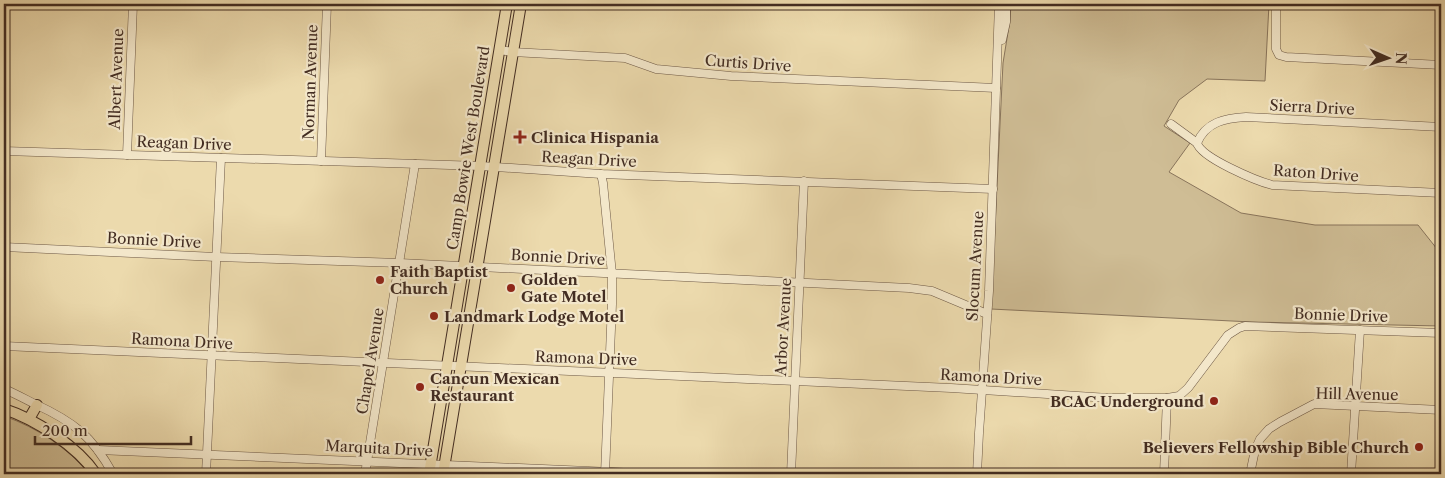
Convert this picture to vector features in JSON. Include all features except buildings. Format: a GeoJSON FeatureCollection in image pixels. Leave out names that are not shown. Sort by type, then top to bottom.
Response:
{"type":"FeatureCollection","features":[{"type":"Feature","properties":{"kind":"main road","name":"Camp Bowie West Boulevard"},"geometry":{"type":"LineString","coordinates":[[429,469],[448,366],[507,4]]}},
{"type":"Feature","properties":{"kind":"main road","name":"Camp Bowie West Boulevard"},"geometry":{"type":"LineString","coordinates":[[444,469],[520,4]]}},
{"type":"Feature","properties":{"kind":"main road"},"geometry":{"type":"LineString","coordinates":[[28,420],[37,405]]}},
{"type":"Feature","properties":{"kind":"main road"},"geometry":{"type":"LineString","coordinates":[[4,409],[46,430],[71,448],[96,474]]}},
{"type":"Feature","properties":{"kind":"street","name":"Albert Avenue"},"geometry":{"type":"LineString","coordinates":[[127,155],[133,4]]}},
{"type":"Feature","properties":{"kind":"street","name":"Norman Avenue"},"geometry":{"type":"LineString","coordinates":[[321,161],[326,4]]}},
{"type":"Feature","properties":{"kind":"street","name":"Slocum Avenue"},"geometry":{"type":"LineString","coordinates":[[977,474],[987,314],[999,4]]}},
{"type":"Feature","properties":{"kind":"street","name":"Slocum Avenue"},"geometry":{"type":"LineString","coordinates":[[998,60],[1006,22],[1006,4]]}},
{"type":"Feature","properties":{"kind":"street"},"geometry":{"type":"LineString","coordinates":[[1276,4],[1277,53],[1286,57],[1441,65]]}},
{"type":"Feature","properties":{"kind":"street","name":"Curtis Drive"},"geometry":{"type":"LineString","coordinates":[[500,50],[625,58],[656,69],[731,76],[996,88]]}},
{"type":"Feature","properties":{"kind":"street","name":"Sierra Drive"},"geometry":{"type":"LineString","coordinates":[[1198,145],[1204,132],[1226,118],[1246,117],[1441,127]]}},
{"type":"Feature","properties":{"kind":"street","name":"Raton Drive"},"geometry":{"type":"LineString","coordinates":[[1171,124],[1230,168],[1272,185],[1441,193]]}},
{"type":"Feature","properties":{"kind":"street","name":"Reagan Drive"},"geometry":{"type":"LineString","coordinates":[[4,151],[481,166],[601,174],[992,189]]}},
{"type":"Feature","properties":{"kind":"street"},"geometry":{"type":"LineString","coordinates":[[206,474],[221,158]]}},
{"type":"Feature","properties":{"kind":"street","name":"Chapel Avenue"},"geometry":{"type":"LineString","coordinates":[[365,474],[415,164]]}},
{"type":"Feature","properties":{"kind":"street"},"geometry":{"type":"LineString","coordinates":[[601,174],[612,274],[605,473]]}},
{"type":"Feature","properties":{"kind":"street","name":"Arbor Avenue"},"geometry":{"type":"LineString","coordinates":[[791,474],[804,181]]}},
{"type":"Feature","properties":{"kind":"street","name":"Bonnie Drive"},"geometry":{"type":"LineString","coordinates":[[4,247],[400,263],[910,288],[932,291],[987,314]]}},
{"type":"Feature","properties":{"kind":"street","name":"Bonnie Drive"},"geometry":{"type":"LineString","coordinates":[[1167,398],[1179,396],[1188,388],[1228,335],[1245,326],[1441,333]]}},
{"type":"Feature","properties":{"kind":"street"},"geometry":{"type":"LineString","coordinates":[[1351,474],[1360,330]]}},
{"type":"Feature","properties":{"kind":"street","name":"Ramona Drive"},"geometry":{"type":"LineString","coordinates":[[4,346],[981,390],[1109,398],[1167,398]]}},
{"type":"Feature","properties":{"kind":"street"},"geometry":{"type":"LineString","coordinates":[[4,389],[58,414],[76,426],[98,450],[113,474]]}},
{"type":"Feature","properties":{"kind":"street"},"geometry":{"type":"LineString","coordinates":[[1164,474],[1167,398]]}},
{"type":"Feature","properties":{"kind":"street","name":"Hill Avenue"},"geometry":{"type":"LineString","coordinates":[[1250,474],[1255,450],[1260,439],[1269,429],[1314,404],[1441,410]]}},
{"type":"Feature","properties":{"kind":"street","name":"Marquita Drive"},"geometry":{"type":"LineString","coordinates":[[98,450],[368,461],[429,469],[658,474]]}},
{"type":"Feature","properties":{"kind":"shaded area"},"geometry":{"type":"Polygon","coordinates":[[[1011,4],[1269,4],[1265,81],[1207,79],[1179,100],[1164,126],[1190,143],[1169,172],[1241,213],[1315,225],[1418,225],[1441,254],[1441,326],[1252,322],[991,309],[1003,63],[1011,4]]]}},
{"type":"Feature","properties":{"kind":"shaded area"},"geometry":{"type":"Polygon","coordinates":[[[4,416],[28,426],[51,439],[90,474],[4,474],[4,416]]]}},
{"type":"Feature","properties":{"kind":"place","name":"Clinica Hispania"},"geometry":{"type":"Point","coordinates":[520,137]}},
{"type":"Feature","properties":{"kind":"place","name":"Faith Baptist Church"},"geometry":{"type":"Point","coordinates":[380,280]}},
{"type":"Feature","properties":{"kind":"place","name":"Golden Gate Motel"},"geometry":{"type":"Point","coordinates":[511,288]}},
{"type":"Feature","properties":{"kind":"place","name":"Landmark Lodge Motel"},"geometry":{"type":"Point","coordinates":[434,316]}},
{"type":"Feature","properties":{"kind":"place","name":"Cancun Mexican Restaurant"},"geometry":{"type":"Point","coordinates":[420,387]}},
{"type":"Feature","properties":{"kind":"place","name":"BCAC Underground"},"geometry":{"type":"Point","coordinates":[1214,401]}},
{"type":"Feature","properties":{"kind":"place","name":"Believers Fellowship Bible Church"},"geometry":{"type":"Point","coordinates":[1419,447]}}]}
